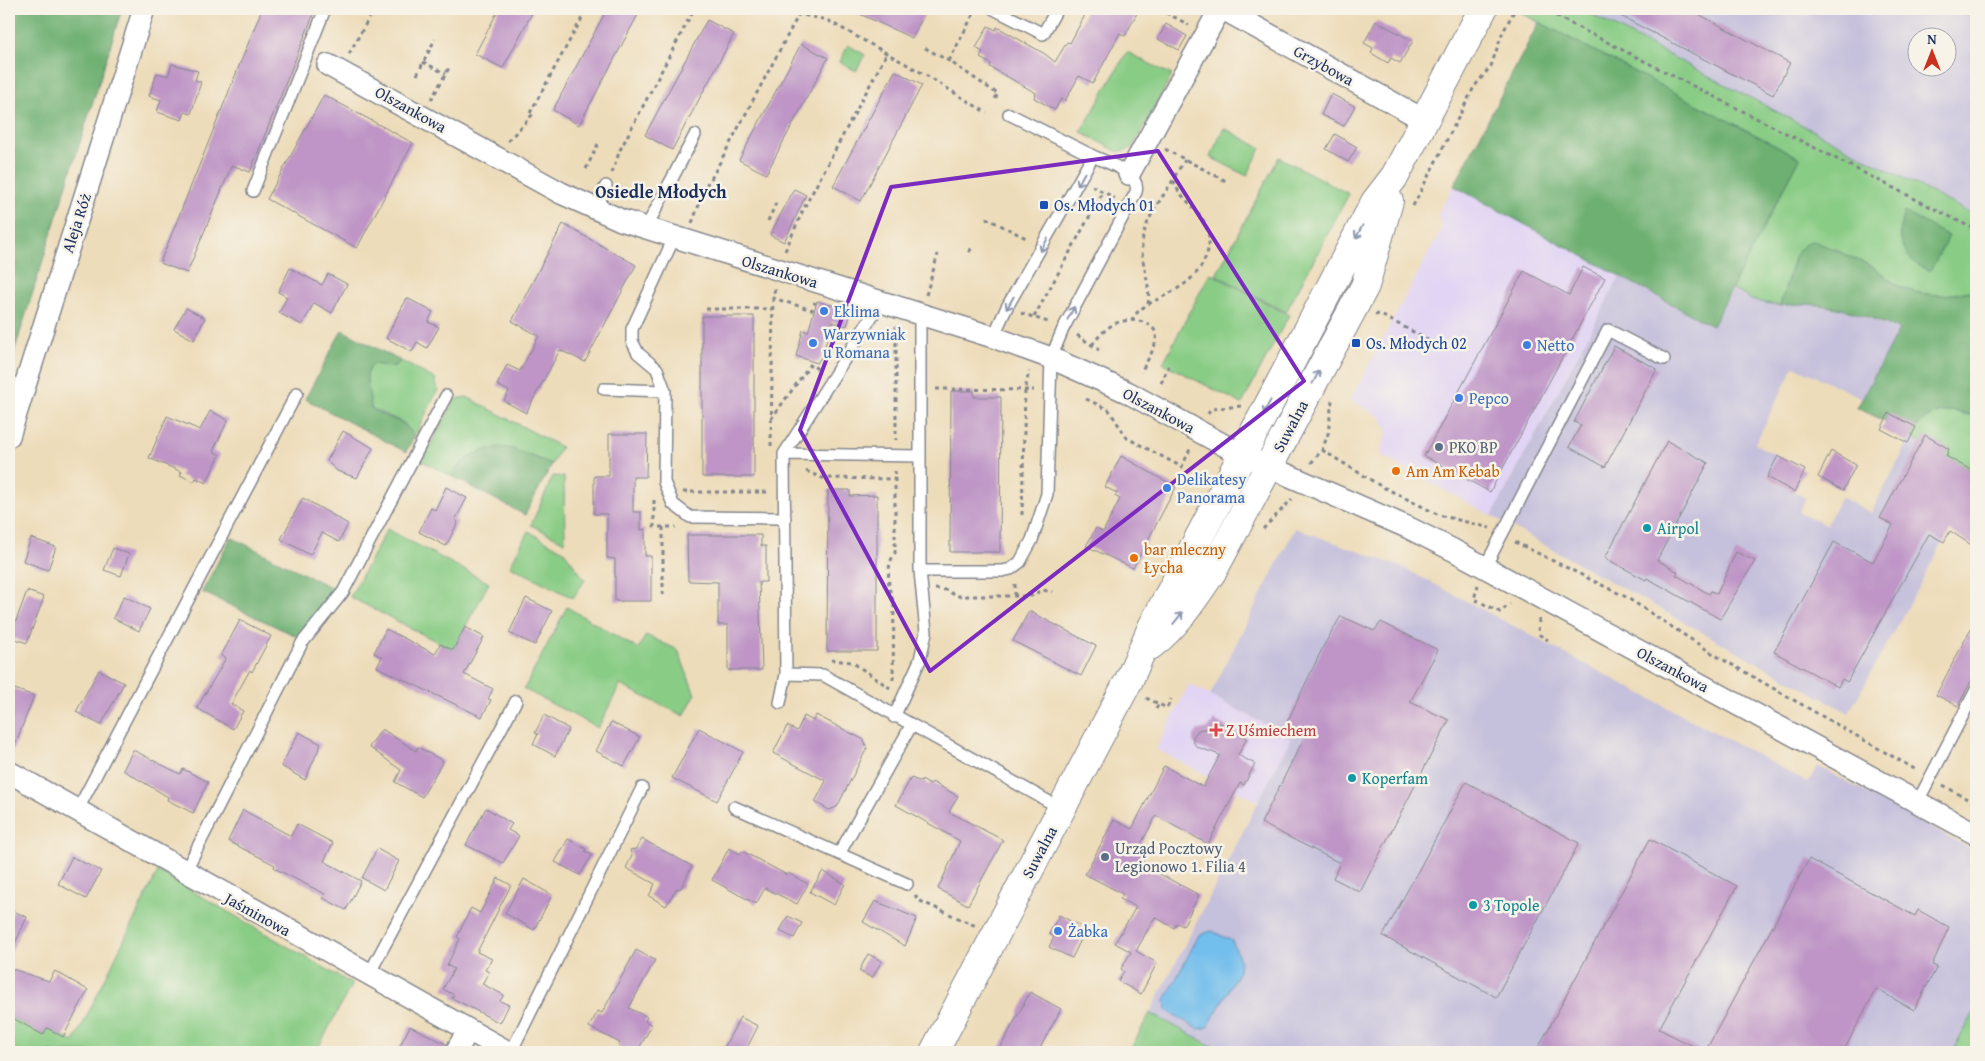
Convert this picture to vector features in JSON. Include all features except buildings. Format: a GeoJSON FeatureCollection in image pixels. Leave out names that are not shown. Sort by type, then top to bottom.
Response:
{"type":"FeatureCollection","features":[{"type":"Feature","properties":{"kind":"street","name":"Aleja Róż"},"geometry":{"type":"LineString","coordinates":[[9,436],[144,9]]}},
{"type":"Feature","properties":{"kind":"street","name":"Grzybowa"},"geometry":{"type":"LineString","coordinates":[[1222,9],[1424,120]]}},
{"type":"Feature","properties":{"kind":"street"},"geometry":{"type":"LineString","coordinates":[[1129,174],[1222,9]]}},
{"type":"Feature","properties":{"kind":"street","name":"Suwalna"},"geometry":{"type":"LineString","coordinates":[[934,1052],[1062,809],[1143,651],[1152,628],[1375,202],[1395,176],[1483,9]]}},
{"type":"Feature","properties":{"kind":"street","name":"Olszankowa"},"geometry":{"type":"LineString","coordinates":[[335,68],[561,193],[596,208],[646,228],[881,302],[922,306],[1051,358],[1127,392],[1242,455],[1409,528],[1485,567],[1976,834]]}},
{"type":"Feature","properties":{"kind":"street","name":"Suwalna"},"geometry":{"type":"LineString","coordinates":[[1143,651],[1166,634],[1214,569],[1365,286],[1395,176]]}},
{"type":"Feature","properties":{"kind":"street","name":"Jaśminowa"},"geometry":{"type":"LineString","coordinates":[[9,772],[368,976],[510,1052]]}},
{"type":"Feature","properties":{"kind":"street"},"geometry":{"type":"LineString","coordinates":[[456,1052],[468,1030]]}},
{"type":"Feature","properties":{"kind":"lane"},"geometry":{"type":"LineString","coordinates":[[253,191],[325,9]]}},
{"type":"Feature","properties":{"kind":"lane"},"geometry":{"type":"LineString","coordinates":[[994,9],[1042,34],[1057,9]]}},
{"type":"Feature","properties":{"kind":"lane"},"geometry":{"type":"LineString","coordinates":[[307,54],[335,68]]}},
{"type":"Feature","properties":{"kind":"lane"},"geometry":{"type":"LineString","coordinates":[[920,571],[1002,572],[1020,562],[1032,540],[1048,494],[1051,358],[1068,320],[1137,188],[1136,180],[1129,174],[1009,114]]}},
{"type":"Feature","properties":{"kind":"lane"},"geometry":{"type":"LineString","coordinates":[[646,228],[695,134]]}},
{"type":"Feature","properties":{"kind":"lane"},"geometry":{"type":"LineString","coordinates":[[993,336],[1007,307],[1093,156]]}},
{"type":"Feature","properties":{"kind":"lane"},"geometry":{"type":"LineString","coordinates":[[596,208],[606,186]]}},
{"type":"Feature","properties":{"kind":"lane"},"geometry":{"type":"LineString","coordinates":[[680,239],[632,329],[632,341],[638,353],[657,369],[665,390],[664,482],[673,504],[690,517],[786,518]]}},
{"type":"Feature","properties":{"kind":"lane"},"geometry":{"type":"LineString","coordinates":[[780,703],[786,674],[784,454],[881,302]]}},
{"type":"Feature","properties":{"kind":"lane"},"geometry":{"type":"LineString","coordinates":[[894,717],[917,669],[925,646],[926,632],[920,571],[922,306]]}},
{"type":"Feature","properties":{"kind":"lane"},"geometry":{"type":"LineString","coordinates":[[1485,567],[1608,330],[1664,359]]}},
{"type":"Feature","properties":{"kind":"lane"},"geometry":{"type":"LineString","coordinates":[[604,389],[665,390]]}},
{"type":"Feature","properties":{"kind":"lane"},"geometry":{"type":"LineString","coordinates":[[77,811],[297,393]]}},
{"type":"Feature","properties":{"kind":"lane"},"geometry":{"type":"LineString","coordinates":[[184,872],[302,643],[343,592],[446,396]]}},
{"type":"Feature","properties":{"kind":"lane"},"geometry":{"type":"LineString","coordinates":[[784,454],[920,456]]}},
{"type":"Feature","properties":{"kind":"lane"},"geometry":{"type":"LineString","coordinates":[[786,674],[823,676],[1062,809]]}},
{"type":"Feature","properties":{"kind":"lane"},"geometry":{"type":"LineString","coordinates":[[1917,803],[1976,690]]}},
{"type":"Feature","properties":{"kind":"lane"},"geometry":{"type":"LineString","coordinates":[[368,976],[516,701]]}},
{"type":"Feature","properties":{"kind":"lane"},"geometry":{"type":"LineString","coordinates":[[840,854],[911,726]]}},
{"type":"Feature","properties":{"kind":"lane"},"geometry":{"type":"LineString","coordinates":[[510,1052],[642,788]]}},
{"type":"Feature","properties":{"kind":"lane"},"geometry":{"type":"LineString","coordinates":[[734,807],[907,884]]}},
{"type":"Feature","properties":{"kind":"path"},"geometry":{"type":"LineString","coordinates":[[335,68],[374,9]]}},
{"type":"Feature","properties":{"kind":"path"},"geometry":{"type":"LineString","coordinates":[[494,155],[532,114],[587,9]]}},
{"type":"Feature","properties":{"kind":"path"},"geometry":{"type":"LineString","coordinates":[[606,186],[620,150],[694,9]]}},
{"type":"Feature","properties":{"kind":"path"},"geometry":{"type":"LineString","coordinates":[[773,9],[827,20],[887,53],[986,113]]}},
{"type":"Feature","properties":{"kind":"path"},"geometry":{"type":"LineString","coordinates":[[949,61],[976,9]]}},
{"type":"Feature","properties":{"kind":"path"},"geometry":{"type":"LineString","coordinates":[[1159,9],[1190,26]]}},
{"type":"Feature","properties":{"kind":"path"},"geometry":{"type":"LineString","coordinates":[[1412,208],[1474,87],[1491,66],[1502,34],[1515,9]]}},
{"type":"Feature","properties":{"kind":"path"},"geometry":{"type":"LineString","coordinates":[[1542,9],[1976,230]]}},
{"type":"Feature","properties":{"kind":"path"},"geometry":{"type":"LineString","coordinates":[[680,239],[710,179],[799,14]]}},
{"type":"Feature","properties":{"kind":"path"},"geometry":{"type":"LineString","coordinates":[[417,75],[435,39]]}},
{"type":"Feature","properties":{"kind":"path"},"geometry":{"type":"LineString","coordinates":[[925,48],[949,61],[998,94],[993,102]]}},
{"type":"Feature","properties":{"kind":"path"},"geometry":{"type":"LineString","coordinates":[[780,270],[793,230],[887,53]]}},
{"type":"Feature","properties":{"kind":"path"},"geometry":{"type":"LineString","coordinates":[[423,62],[446,74]]}},
{"type":"Feature","properties":{"kind":"path"},"geometry":{"type":"LineString","coordinates":[[423,115],[449,68]]}},
{"type":"Feature","properties":{"kind":"path"},"geometry":{"type":"LineString","coordinates":[[1147,140],[1228,182]]}},
{"type":"Feature","properties":{"kind":"path"},"geometry":{"type":"LineString","coordinates":[[586,169],[598,144]]}},
{"type":"Feature","properties":{"kind":"path"},"geometry":{"type":"LineString","coordinates":[[1147,305],[1149,291],[1142,254],[1142,240],[1149,220],[1184,160]]}},
{"type":"Feature","properties":{"kind":"path"},"geometry":{"type":"LineString","coordinates":[[1132,321],[1136,313],[1147,305],[1186,284],[1200,269],[1208,249],[1208,228],[1196,210],[1182,195],[1175,177]]}},
{"type":"Feature","properties":{"kind":"path"},"geometry":{"type":"LineString","coordinates":[[1089,184],[1129,206]]}},
{"type":"Feature","properties":{"kind":"path"},"geometry":{"type":"LineString","coordinates":[[1034,317],[1104,192]]}},
{"type":"Feature","properties":{"kind":"path"},"geometry":{"type":"LineString","coordinates":[[768,221],[777,201]]}},
{"type":"Feature","properties":{"kind":"path"},"geometry":{"type":"LineString","coordinates":[[986,218],[1017,233]]}},
{"type":"Feature","properties":{"kind":"path"},"geometry":{"type":"LineString","coordinates":[[969,252],[973,246]]}},
{"type":"Feature","properties":{"kind":"path"},"geometry":{"type":"LineString","coordinates":[[922,306],[938,254]]}},
{"type":"Feature","properties":{"kind":"path"},"geometry":{"type":"LineString","coordinates":[[770,452],[773,298]]}},
{"type":"Feature","properties":{"kind":"path"},"geometry":{"type":"LineString","coordinates":[[706,309],[773,309]]}},
{"type":"Feature","properties":{"kind":"path"},"geometry":{"type":"LineString","coordinates":[[1378,309],[1372,316],[1380,314],[1448,350]]}},
{"type":"Feature","properties":{"kind":"path"},"geometry":{"type":"LineString","coordinates":[[1018,311],[1048,322]]}},
{"type":"Feature","properties":{"kind":"path"},"geometry":{"type":"LineString","coordinates":[[893,682],[894,602],[890,595],[890,559],[895,553],[896,318]]}},
{"type":"Feature","properties":{"kind":"path"},"geometry":{"type":"LineString","coordinates":[[1092,345],[1113,325],[1122,321],[1147,324],[1155,332],[1156,342],[1141,372]]}},
{"type":"Feature","properties":{"kind":"path"},"geometry":{"type":"LineString","coordinates":[[1077,335],[1099,350]]}},
{"type":"Feature","properties":{"kind":"path"},"geometry":{"type":"LineString","coordinates":[[770,420],[811,364],[822,372]]}},
{"type":"Feature","properties":{"kind":"path"},"geometry":{"type":"LineString","coordinates":[[1021,522],[1025,390],[1031,364]]}},
{"type":"Feature","properties":{"kind":"path"},"geometry":{"type":"LineString","coordinates":[[1161,382],[1169,366]]}},
{"type":"Feature","properties":{"kind":"path"},"geometry":{"type":"LineString","coordinates":[[920,389],[1049,390]]}},
{"type":"Feature","properties":{"kind":"path"},"geometry":{"type":"LineString","coordinates":[[1308,468],[1322,450],[1328,434],[1335,392]]}},
{"type":"Feature","properties":{"kind":"path"},"geometry":{"type":"LineString","coordinates":[[1084,397],[1109,410],[1127,438],[1182,467],[1192,445]]}},
{"type":"Feature","properties":{"kind":"path"},"geometry":{"type":"LineString","coordinates":[[1211,409],[1249,405]]}},
{"type":"Feature","properties":{"kind":"path"},"geometry":{"type":"LineString","coordinates":[[1322,450],[1380,485],[1439,515],[1487,527],[1626,597],[1715,655],[1976,804]]}},
{"type":"Feature","properties":{"kind":"path"},"geometry":{"type":"LineString","coordinates":[[800,468],[822,478],[895,479]]}},
{"type":"Feature","properties":{"kind":"path"},"geometry":{"type":"LineString","coordinates":[[668,492],[770,492]]}},
{"type":"Feature","properties":{"kind":"path"},"geometry":{"type":"LineString","coordinates":[[1262,530],[1288,505],[1295,494]]}},
{"type":"Feature","properties":{"kind":"path"},"geometry":{"type":"LineString","coordinates":[[663,527],[663,597]]}},
{"type":"Feature","properties":{"kind":"path"},"geometry":{"type":"LineString","coordinates":[[1010,569],[1015,575],[1016,596]]}},
{"type":"Feature","properties":{"kind":"path"},"geometry":{"type":"LineString","coordinates":[[922,589],[947,590],[956,596],[1031,596],[1042,590],[1053,592]]}},
{"type":"Feature","properties":{"kind":"path"},"geometry":{"type":"LineString","coordinates":[[1141,695],[1167,708],[1171,699]]}},
{"type":"Feature","properties":{"kind":"path"},"geometry":{"type":"LineString","coordinates":[[1156,709],[1159,703]]}},
{"type":"Feature","properties":{"kind":"path"},"geometry":{"type":"LineString","coordinates":[[907,884],[918,900],[978,927]]}},
{"type":"Feature","properties":{"kind":"highlighted area"},"geometry":{"type":"Polygon","coordinates":[[[1158,151],[1304,381],[930,671],[800,430],[891,187],[1158,151]]]}},
{"type":"Feature","properties":{"kind":"shaded area"},"geometry":{"type":"Polygon","coordinates":[[[1581,9],[1976,9],[1976,216],[1581,9]]]}},
{"type":"Feature","properties":{"kind":"shaded area"},"geometry":{"type":"Polygon","coordinates":[[[1454,186],[1620,276],[1492,516],[1380,455],[1388,430],[1381,417],[1350,400],[1442,228],[1437,215],[1454,186]]]}},
{"type":"Feature","properties":{"kind":"shaded area"},"geometry":{"type":"Polygon","coordinates":[[[1620,276],[1712,326],[1732,288],[1751,300],[1780,306],[1798,303],[1841,308],[1899,329],[1862,398],[1794,366],[1755,444],[1778,456],[1767,478],[1806,498],[1799,512],[1826,525],[1841,497],[1871,513],[1911,437],[1976,473],[1976,482],[1849,713],[1492,516],[1620,276]]]}},
{"type":"Feature","properties":{"kind":"shaded area"},"geometry":{"type":"Polygon","coordinates":[[[1295,528],[1404,568],[1808,782],[1818,766],[1976,852],[1976,1009],[1952,1052],[1223,1052],[1150,1013],[1291,738],[1210,695],[1295,528]]]}},
{"type":"Feature","properties":{"kind":"shaded area"},"geometry":{"type":"Polygon","coordinates":[[[1189,684],[1291,738],[1258,802],[1156,749],[1189,684]]]}},
{"type":"Feature","properties":{"kind":"green space"},"geometry":{"type":"Polygon","coordinates":[[[9,9],[122,9],[9,368],[9,9]]]}},
{"type":"Feature","properties":{"kind":"green space"},"geometry":{"type":"Polygon","coordinates":[[[1521,9],[1581,9],[1976,216],[1976,289],[1956,294],[1923,294],[1903,288],[1873,267],[1847,256],[1835,248],[1795,255],[1780,306],[1751,300],[1732,288],[1800,158],[1519,12],[1521,9]]]}},
{"type":"Feature","properties":{"kind":"green space"},"geometry":{"type":"Polygon","coordinates":[[[1539,22],[1800,158],[1712,326],[1454,186],[1539,22]]]}},
{"type":"Feature","properties":{"kind":"green space"},"geometry":{"type":"Polygon","coordinates":[[[848,45],[865,55],[856,71],[840,62],[848,45]]]}},
{"type":"Feature","properties":{"kind":"green space"},"geometry":{"type":"Polygon","coordinates":[[[1127,52],[1172,75],[1132,148],[1118,152],[1081,132],[1127,52]]]}},
{"type":"Feature","properties":{"kind":"green space"},"geometry":{"type":"Polygon","coordinates":[[[1224,128],[1261,148],[1247,176],[1210,157],[1224,128]]]}},
{"type":"Feature","properties":{"kind":"green space"},"geometry":{"type":"Polygon","coordinates":[[[1279,157],[1349,194],[1286,312],[1216,275],[1279,157]]]}},
{"type":"Feature","properties":{"kind":"green space"},"geometry":{"type":"Polygon","coordinates":[[[1904,212],[1949,236],[1930,271],[1913,261],[1904,248],[1900,231],[1904,212]]]}},
{"type":"Feature","properties":{"kind":"green space"},"geometry":{"type":"Polygon","coordinates":[[[1813,241],[1873,267],[1903,288],[1923,294],[1956,294],[1976,289],[1976,417],[1952,411],[1937,413],[1916,427],[1889,414],[1885,421],[1857,408],[1899,329],[1856,313],[1826,306],[1796,304],[1780,306],[1795,255],[1807,242],[1813,241]]]}},
{"type":"Feature","properties":{"kind":"green space"},"geometry":{"type":"Polygon","coordinates":[[[1210,273],[1289,315],[1242,404],[1163,363],[1210,273]]]}},
{"type":"Feature","properties":{"kind":"green space"},"geometry":{"type":"Polygon","coordinates":[[[342,330],[401,361],[391,367],[373,364],[369,369],[367,379],[371,408],[400,422],[414,437],[406,452],[305,399],[342,330]]]}},
{"type":"Feature","properties":{"kind":"green space"},"geometry":{"type":"Polygon","coordinates":[[[401,361],[435,379],[438,390],[414,437],[404,423],[370,408],[367,385],[369,369],[373,364],[391,367],[401,361]]]}},
{"type":"Feature","properties":{"kind":"green space"},"geometry":{"type":"Polygon","coordinates":[[[467,397],[561,447],[552,464],[535,457],[461,463],[451,476],[422,461],[455,399],[467,397]]]}},
{"type":"Feature","properties":{"kind":"green space"},"geometry":{"type":"Polygon","coordinates":[[[1953,411],[1976,417],[1976,473],[1911,437],[1918,425],[1927,417],[1953,411]]]}},
{"type":"Feature","properties":{"kind":"green space"},"geometry":{"type":"Polygon","coordinates":[[[499,447],[513,449],[552,464],[525,515],[451,476],[472,456],[484,450],[499,447]]]}},
{"type":"Feature","properties":{"kind":"green space"},"geometry":{"type":"Polygon","coordinates":[[[553,476],[564,477],[565,542],[531,525],[553,476]]]}},
{"type":"Feature","properties":{"kind":"green space"},"geometry":{"type":"Polygon","coordinates":[[[387,529],[489,583],[453,650],[350,597],[387,529]]]}},
{"type":"Feature","properties":{"kind":"green space"},"geometry":{"type":"Polygon","coordinates":[[[528,531],[564,551],[585,580],[573,598],[510,566],[528,531]]]}},
{"type":"Feature","properties":{"kind":"green space"},"geometry":{"type":"Polygon","coordinates":[[[231,537],[334,589],[298,637],[202,592],[231,537]]]}},
{"type":"Feature","properties":{"kind":"green space"},"geometry":{"type":"Polygon","coordinates":[[[567,607],[638,649],[646,635],[678,650],[695,695],[684,716],[620,685],[598,728],[524,689],[567,607]]]}},
{"type":"Feature","properties":{"kind":"green space"},"geometry":{"type":"Polygon","coordinates":[[[158,871],[352,984],[316,1052],[9,1052],[9,1016],[43,1035],[47,1028],[74,1042],[158,871]]]}},
{"type":"Feature","properties":{"kind":"green space"},"geometry":{"type":"Polygon","coordinates":[[[1976,1009],[1976,1052],[1952,1052],[1976,1009]]]}},
{"type":"Feature","properties":{"kind":"green space"},"geometry":{"type":"Polygon","coordinates":[[[1150,1013],[1223,1052],[1129,1052],[1150,1013]]]}},
{"type":"Feature","properties":{"kind":"water"},"geometry":{"type":"Polygon","coordinates":[[[1212,931],[1232,941],[1240,960],[1239,971],[1208,1027],[1198,1029],[1166,1010],[1165,1000],[1199,935],[1212,931]]]}},
{"type":"Feature","properties":{"kind":"place","name":"Os. Młodych 01"},"geometry":{"type":"Point","coordinates":[1044,205]}},
{"type":"Feature","properties":{"kind":"place","name":"Eklima"},"geometry":{"type":"Point","coordinates":[824,311]}},
{"type":"Feature","properties":{"kind":"place","name":"Warzywniak u Romana"},"geometry":{"type":"Point","coordinates":[813,343]}},
{"type":"Feature","properties":{"kind":"place","name":"Os. Młodych 02"},"geometry":{"type":"Point","coordinates":[1356,343]}},
{"type":"Feature","properties":{"kind":"place","name":"Netto"},"geometry":{"type":"Point","coordinates":[1527,345]}},
{"type":"Feature","properties":{"kind":"place","name":"Pepco"},"geometry":{"type":"Point","coordinates":[1459,398]}},
{"type":"Feature","properties":{"kind":"place","name":"PKO BP"},"geometry":{"type":"Point","coordinates":[1439,447]}},
{"type":"Feature","properties":{"kind":"place","name":"Am Am Kebab"},"geometry":{"type":"Point","coordinates":[1396,471]}},
{"type":"Feature","properties":{"kind":"place","name":"Delikatesy Panorama"},"geometry":{"type":"Point","coordinates":[1167,488]}},
{"type":"Feature","properties":{"kind":"place","name":"Airpol"},"geometry":{"type":"Point","coordinates":[1647,528]}},
{"type":"Feature","properties":{"kind":"place","name":"bar mleczny Łycha"},"geometry":{"type":"Point","coordinates":[1134,558]}},
{"type":"Feature","properties":{"kind":"place","name":"Z Uśmiechem"},"geometry":{"type":"Point","coordinates":[1216,730]}},
{"type":"Feature","properties":{"kind":"place","name":"Koperfam"},"geometry":{"type":"Point","coordinates":[1352,778]}},
{"type":"Feature","properties":{"kind":"place","name":"Urząd Pocztowy Legionowo 1. Filia 4"},"geometry":{"type":"Point","coordinates":[1105,857]}},
{"type":"Feature","properties":{"kind":"place","name":"3 Topole"},"geometry":{"type":"Point","coordinates":[1473,905]}},
{"type":"Feature","properties":{"kind":"place","name":"Żabka"},"geometry":{"type":"Point","coordinates":[1058,931]}},
{"type":"Feature","properties":{"kind":"district","name":"Osiedle Młodych"},"geometry":{"type":"Point","coordinates":[661,191]}}]}
